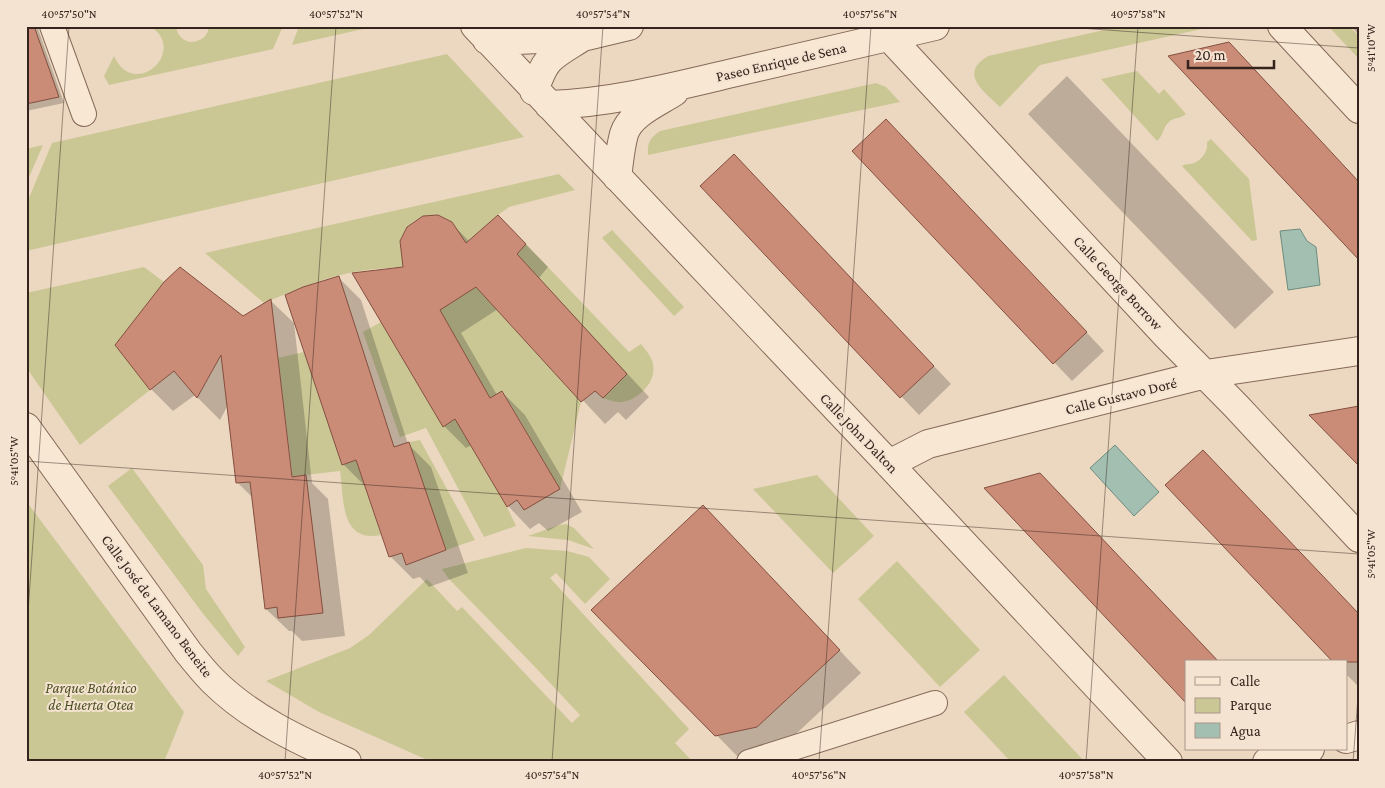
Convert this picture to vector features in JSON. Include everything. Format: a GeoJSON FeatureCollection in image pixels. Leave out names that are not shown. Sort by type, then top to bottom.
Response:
{"type":"FeatureCollection","features":[{"type":"Feature","properties":{"kind":"street"},"geometry":{"type":"LineString","coordinates":[[52,26],[84,114]]}},
{"type":"Feature","properties":{"kind":"street"},"geometry":{"type":"LineString","coordinates":[[481,33],[517,40],[583,37],[630,26]]}},
{"type":"Feature","properties":{"kind":"street","name":"Paseo Enrique de Sena"},"geometry":{"type":"LineString","coordinates":[[542,98],[571,104],[686,84],[884,31],[935,26]]}},
{"type":"Feature","properties":{"kind":"street"},"geometry":{"type":"LineString","coordinates":[[1282,26],[1359,109]]}},
{"type":"Feature","properties":{"kind":"street","name":"Calle George Borrow"},"geometry":{"type":"LineString","coordinates":[[884,31],[1167,336],[1206,374],[1359,538]]}},
{"type":"Feature","properties":{"kind":"street","name":"Calle John Dalton"},"geometry":{"type":"LineString","coordinates":[[481,33],[1168,762]]}},
{"type":"Feature","properties":{"kind":"street"},"geometry":{"type":"LineString","coordinates":[[542,98],[541,70],[550,58],[583,37]]}},
{"type":"Feature","properties":{"kind":"street","name":"Paseo Enrique de Sena"},"geometry":{"type":"LineString","coordinates":[[617,178],[624,134],[628,125],[634,118],[686,84]]}},
{"type":"Feature","properties":{"kind":"street","name":"Calle Gustavo Doré"},"geometry":{"type":"LineString","coordinates":[[889,464],[928,444],[1206,374],[1359,351]]}},
{"type":"Feature","properties":{"kind":"street","name":"Calle José de Lamano Beneite"},"geometry":{"type":"LineString","coordinates":[[26,427],[188,652],[213,682],[246,709],[283,732],[347,762]]}},
{"type":"Feature","properties":{"kind":"street"},"geometry":{"type":"LineString","coordinates":[[748,762],[936,703]]}},
{"type":"Feature","properties":{"kind":"street"},"geometry":{"type":"LineString","coordinates":[[1267,762],[1307,750]]}},
{"type":"Feature","properties":{"kind":"green space"},"geometry":{"type":"Polygon","coordinates":[[[150,26],[176,26],[180,37],[190,42],[203,38],[209,26],[283,26],[273,49],[109,85],[104,76],[114,56],[123,69],[134,74],[144,73],[154,67],[161,58],[164,48],[160,36],[150,26]]]}},
{"type":"Feature","properties":{"kind":"green space"},"geometry":{"type":"Polygon","coordinates":[[[299,26],[362,26],[363,29],[292,45],[299,26]]]}},
{"type":"Feature","properties":{"kind":"green space"},"geometry":{"type":"Polygon","coordinates":[[[1122,26],[1215,26],[1040,65],[1000,107],[981,89],[974,76],[975,69],[979,63],[988,56],[1122,26]]]}},
{"type":"Feature","properties":{"kind":"green space"},"geometry":{"type":"Polygon","coordinates":[[[1328,26],[1349,26],[1359,36],[1359,59],[1328,26]]]}},
{"type":"Feature","properties":{"kind":"green space"},"geometry":{"type":"Polygon","coordinates":[[[447,54],[524,137],[26,251],[26,205],[52,143],[447,54]]]}},
{"type":"Feature","properties":{"kind":"green space"},"geometry":{"type":"Polygon","coordinates":[[[1137,71],[1159,94],[1164,89],[1186,114],[1170,121],[1157,141],[1101,79],[1137,71]]]}},
{"type":"Feature","properties":{"kind":"green space"},"geometry":{"type":"Polygon","coordinates":[[[876,83],[886,87],[900,102],[648,155],[650,141],[660,131],[876,83]]]}},
{"type":"Feature","properties":{"kind":"green space"},"geometry":{"type":"Polygon","coordinates":[[[1211,139],[1249,179],[1257,240],[1252,241],[1182,166],[1194,163],[1200,159],[1206,152],[1207,142],[1211,139]]]}},
{"type":"Feature","properties":{"kind":"green space"},"geometry":{"type":"Polygon","coordinates":[[[43,145],[26,184],[26,149],[43,145]]]}},
{"type":"Feature","properties":{"kind":"green space"},"geometry":{"type":"Polygon","coordinates":[[[559,174],[575,190],[509,207],[464,245],[452,222],[438,215],[423,216],[407,227],[400,241],[407,267],[353,272],[324,280],[264,303],[205,253],[559,174]]]}},
{"type":"Feature","properties":{"kind":"green space"},"geometry":{"type":"Polygon","coordinates":[[[612,230],[684,307],[674,316],[602,238],[612,230]]]}},
{"type":"Feature","properties":{"kind":"green space"},"geometry":{"type":"Polygon","coordinates":[[[526,244],[629,352],[641,344],[650,356],[653,371],[649,383],[640,394],[628,401],[622,402],[603,398],[627,374],[517,254],[526,244]]]}},
{"type":"Feature","properties":{"kind":"green space"},"geometry":{"type":"Polygon","coordinates":[[[144,267],[164,282],[115,345],[150,390],[80,445],[26,367],[26,293],[144,267]]]}},
{"type":"Feature","properties":{"kind":"green space"},"geometry":{"type":"Polygon","coordinates":[[[476,287],[581,402],[560,489],[503,391],[490,398],[430,294],[476,287]]]}},
{"type":"Feature","properties":{"kind":"green space"},"geometry":{"type":"Polygon","coordinates":[[[381,322],[443,426],[455,419],[507,507],[516,526],[484,537],[426,428],[400,437],[363,332],[381,322]]]}},
{"type":"Feature","properties":{"kind":"green space"},"geometry":{"type":"Polygon","coordinates":[[[304,352],[342,464],[356,460],[381,535],[368,536],[358,532],[351,526],[344,506],[340,471],[288,477],[292,471],[278,358],[304,352]]]}},
{"type":"Feature","properties":{"kind":"green space"},"geometry":{"type":"Polygon","coordinates":[[[420,440],[475,540],[446,550],[409,442],[420,440]]]}},
{"type":"Feature","properties":{"kind":"green space"},"geometry":{"type":"Polygon","coordinates":[[[132,468],[203,565],[206,589],[245,647],[238,656],[204,615],[108,486],[132,468]]]}},
{"type":"Feature","properties":{"kind":"green space"},"geometry":{"type":"Polygon","coordinates":[[[817,475],[874,536],[833,573],[753,489],[817,475]]]}},
{"type":"Feature","properties":{"kind":"green space","name":"Parque Botánico de Huerta Otea"},"geometry":{"type":"Polygon","coordinates":[[[26,501],[184,712],[164,762],[26,762],[26,501]]]}},
{"type":"Feature","properties":{"kind":"green space"},"geometry":{"type":"Polygon","coordinates":[[[566,524],[574,528],[594,549],[568,540],[528,536],[559,525],[566,524]]]}},
{"type":"Feature","properties":{"kind":"green space"},"geometry":{"type":"Polygon","coordinates":[[[526,548],[567,551],[589,557],[610,579],[585,604],[556,573],[550,578],[689,729],[675,743],[693,762],[432,762],[319,712],[266,681],[350,648],[369,635],[427,579],[457,611],[462,607],[572,723],[580,715],[449,579],[442,569],[526,548]]]}},
{"type":"Feature","properties":{"kind":"green space"},"geometry":{"type":"Polygon","coordinates":[[[897,561],[980,650],[940,687],[858,599],[897,561]]]}},
{"type":"Feature","properties":{"kind":"green space"},"geometry":{"type":"Polygon","coordinates":[[[1004,675],[1085,762],[1011,762],[964,712],[1004,675]]]}},
{"type":"Feature","properties":{"kind":"water"},"geometry":{"type":"Polygon","coordinates":[[[1300,229],[1307,241],[1316,247],[1320,285],[1288,290],[1280,231],[1300,229]]]}},
{"type":"Feature","properties":{"kind":"water"},"geometry":{"type":"Polygon","coordinates":[[[1115,445],[1159,492],[1134,516],[1090,468],[1115,445]]]}},
{"type":"Feature","properties":{"kind":"building"},"geometry":{"type":"Polygon","coordinates":[[[26,26],[34,26],[59,97],[26,104],[26,26]]]}},
{"type":"Feature","properties":{"kind":"building"},"geometry":{"type":"Polygon","coordinates":[[[1229,42],[1359,182],[1359,260],[1168,56],[1229,42]]]}},
{"type":"Feature","properties":{"kind":"building"},"geometry":{"type":"Polygon","coordinates":[[[886,119],[1087,332],[1053,364],[852,151],[886,119]]]}},
{"type":"Feature","properties":{"kind":"building"},"geometry":{"type":"Polygon","coordinates":[[[734,154],[934,366],[900,398],[700,186],[734,154]]]}},
{"type":"Feature","properties":{"kind":"building"},"geometry":{"type":"Polygon","coordinates":[[[438,215],[452,222],[466,243],[498,215],[526,244],[517,254],[627,374],[603,398],[595,391],[581,402],[476,287],[440,310],[490,398],[502,391],[560,489],[524,510],[517,500],[507,507],[455,419],[443,427],[352,273],[403,267],[400,241],[407,227],[423,216],[438,215]]]}},
{"type":"Feature","properties":{"kind":"building"},"geometry":{"type":"Polygon","coordinates":[[[180,267],[243,316],[271,299],[292,477],[306,475],[323,613],[278,618],[277,607],[265,609],[250,482],[236,483],[221,355],[197,398],[174,371],[150,390],[115,345],[164,282],[180,267]]]}},
{"type":"Feature","properties":{"kind":"building"},"geometry":{"type":"Polygon","coordinates":[[[339,276],[394,447],[409,442],[446,550],[406,565],[402,553],[389,557],[356,460],[342,465],[285,295],[303,287],[339,276]]]}},
{"type":"Feature","properties":{"kind":"building"},"geometry":{"type":"Polygon","coordinates":[[[1359,406],[1359,466],[1309,415],[1359,406]]]}},
{"type":"Feature","properties":{"kind":"building"},"geometry":{"type":"Polygon","coordinates":[[[1203,450],[1359,614],[1359,662],[1331,660],[1165,485],[1203,450]]]}},
{"type":"Feature","properties":{"kind":"building"},"geometry":{"type":"Polygon","coordinates":[[[1040,473],[1217,660],[1185,660],[1185,702],[984,488],[1040,473]]]}},
{"type":"Feature","properties":{"kind":"building"},"geometry":{"type":"Polygon","coordinates":[[[703,505],[840,650],[757,727],[715,736],[591,610],[703,505]]]}}]}
